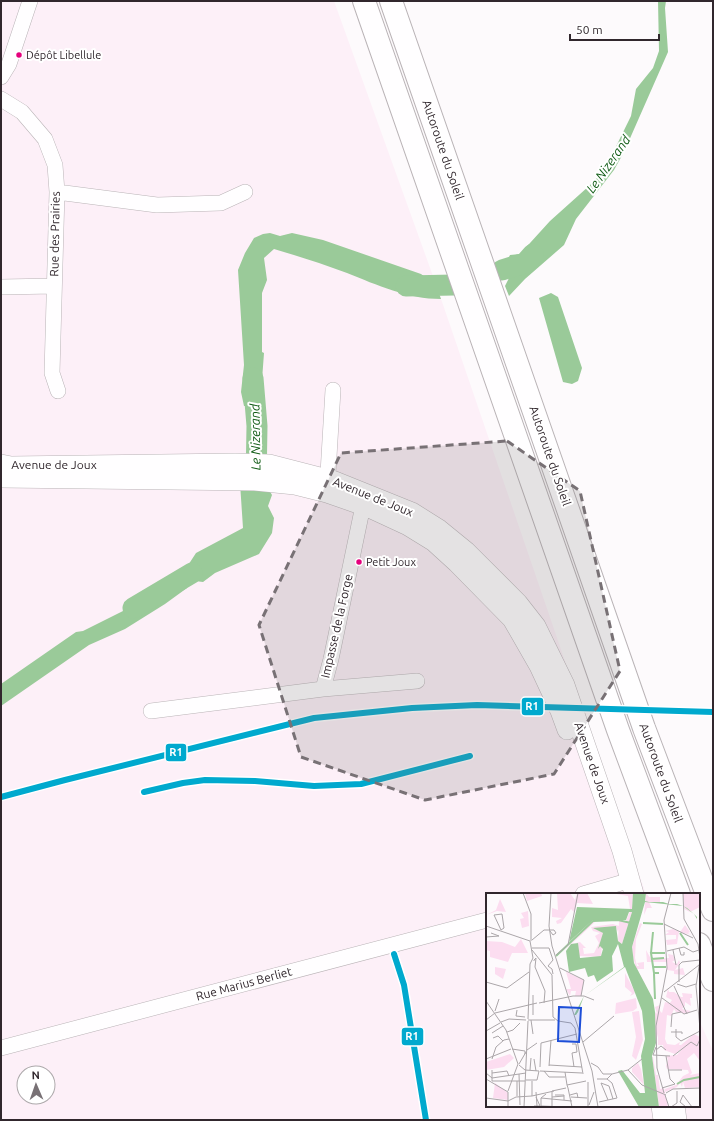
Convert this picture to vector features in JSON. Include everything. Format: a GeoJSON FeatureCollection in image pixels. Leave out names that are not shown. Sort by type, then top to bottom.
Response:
{"type":"FeatureCollection","features":[{"type":"Feature","properties":{"kind":"highway"},"geometry":{"type":"LineString","coordinates":[[364,1],[618,730],[679,893]]}},
{"type":"Feature","properties":{"kind":"highway","name":"Autoroute du Soleil"},"geometry":{"type":"LineString","coordinates":[[392,1],[642,720],[713,910]]}},
{"type":"Feature","properties":{"kind":"highway"},"geometry":{"type":"LineString","coordinates":[[700,947],[713,980]]}},
{"type":"Feature","properties":{"kind":"main road","name":"Avenue de Joux"},"geometry":{"type":"LineString","coordinates":[[1,464],[11,466],[269,473],[295,485],[327,486],[365,499],[412,512],[439,529],[466,551],[518,603],[536,626],[565,685],[626,888]]}},
{"type":"Feature","properties":{"kind":"main road","name":"Avenue de Joux"},"geometry":{"type":"LineString","coordinates":[[1,478],[235,472]]}},
{"type":"Feature","properties":{"kind":"main road"},"geometry":{"type":"LineString","coordinates":[[661,1107],[663,1120]]}},
{"type":"Feature","properties":{"kind":"main road"},"geometry":{"type":"LineString","coordinates":[[675,1107],[677,1120]]}},
{"type":"Feature","properties":{"kind":"street"},"geometry":{"type":"LineString","coordinates":[[1,77],[10,64],[30,1]]}},
{"type":"Feature","properties":{"kind":"street","name":"Rue des Prairies"},"geometry":{"type":"LineString","coordinates":[[1,99],[22,112],[45,139],[55,165],[57,192],[52,373],[58,390]]}},
{"type":"Feature","properties":{"kind":"street"},"geometry":{"type":"LineString","coordinates":[[57,192],[157,205],[221,203],[245,192]]}},
{"type":"Feature","properties":{"kind":"street"},"geometry":{"type":"LineString","coordinates":[[1,287],[54,286]]}},
{"type":"Feature","properties":{"kind":"street"},"geometry":{"type":"LineString","coordinates":[[327,486],[333,390]]}},
{"type":"Feature","properties":{"kind":"street","name":"Impasse de la Forge"},"geometry":{"type":"LineString","coordinates":[[323,689],[331,659],[365,499]]}},
{"type":"Feature","properties":{"kind":"street","name":"Impasse de la Forge"},"geometry":{"type":"LineString","coordinates":[[151,711],[323,689],[417,681]]}},
{"type":"Feature","properties":{"kind":"street"},"geometry":{"type":"LineString","coordinates":[[590,893],[626,888]]}},
{"type":"Feature","properties":{"kind":"street","name":"Rue Marius Berliet"},"geometry":{"type":"LineString","coordinates":[[1,1048],[486,920]]}},
{"type":"Feature","properties":{"kind":"highlighted area"},"geometry":{"type":"Polygon","coordinates":[[[507,441],[580,491],[620,671],[554,774],[425,800],[301,757],[259,625],[341,453],[507,441]]]}},
{"type":"Feature","properties":{"kind":"shaded area"},"geometry":{"type":"Polygon","coordinates":[[[1,1],[334,1],[438,290],[646,893],[486,893],[486,1107],[700,1107],[700,1022],[713,1051],[713,1120],[1,1120],[1,1]]]}},
{"type":"Feature","properties":{"kind":"water"},"geometry":{"type":"Polygon","coordinates":[[[658,1],[666,1],[665,8],[668,52],[624,152],[614,170],[576,219],[564,245],[525,279],[509,296],[505,286],[511,274],[506,263],[510,255],[520,254],[550,221],[604,171],[631,116],[636,89],[653,68],[659,51],[658,1]]]}},
{"type":"Feature","properties":{"kind":"water"},"geometry":{"type":"Polygon","coordinates":[[[270,233],[280,236],[292,233],[323,240],[421,274],[436,285],[441,299],[417,297],[405,294],[329,266],[274,249],[264,258],[267,280],[262,293],[262,352],[264,353],[260,407],[244,406],[241,392],[244,365],[238,270],[245,253],[254,238],[270,233]]]}},
{"type":"Feature","properties":{"kind":"water"},"geometry":{"type":"Polygon","coordinates":[[[551,293],[558,297],[582,368],[578,381],[572,384],[563,382],[539,298],[551,293]]]}},
{"type":"Feature","properties":{"kind":"water"},"geometry":{"type":"Polygon","coordinates":[[[264,481],[272,495],[268,506],[274,518],[272,533],[259,554],[215,573],[203,582],[195,581],[186,586],[187,588],[165,604],[125,629],[89,645],[1,706],[1,684],[76,632],[83,631],[165,590],[183,573],[196,553],[243,528],[240,483],[264,481]]]}},
{"type":"Feature","properties":{"kind":"waterway","name":"Le Nizerand"},"geometry":{"type":"LineString","coordinates":[[502,270],[525,263],[533,254]]}},
{"type":"Feature","properties":{"kind":"waterway","name":"Le Nizerand"},"geometry":{"type":"LineString","coordinates":[[406,286],[454,285]]}},
{"type":"Feature","properties":{"kind":"waterway","name":"Le Nizerand"},"geometry":{"type":"LineString","coordinates":[[253,378],[257,426],[256,483]]}},
{"type":"Feature","properties":{"kind":"waterway","name":"Le Nizerand"},"geometry":{"type":"LineString","coordinates":[[133,608],[192,573]]}},
{"type":"Feature","properties":{"kind":"transit line","name":"R1"},"geometry":{"type":"LineString","coordinates":[[1,797],[314,718],[412,708],[477,705],[713,712]]}},
{"type":"Feature","properties":{"kind":"transit line","name":"R1"},"geometry":{"type":"LineString","coordinates":[[144,792],[183,783],[205,780],[255,781],[314,786],[361,784],[470,756]]}},
{"type":"Feature","properties":{"kind":"transit line","name":"R1"},"geometry":{"type":"LineString","coordinates":[[394,954],[404,985],[426,1120]]}},
{"type":"Feature","properties":{"kind":"place","name":"Dépôt Libellule"},"geometry":{"type":"Point","coordinates":[19,55]}},
{"type":"Feature","properties":{"kind":"place","name":"Petit Joux"},"geometry":{"type":"Point","coordinates":[359,562]}}]}
